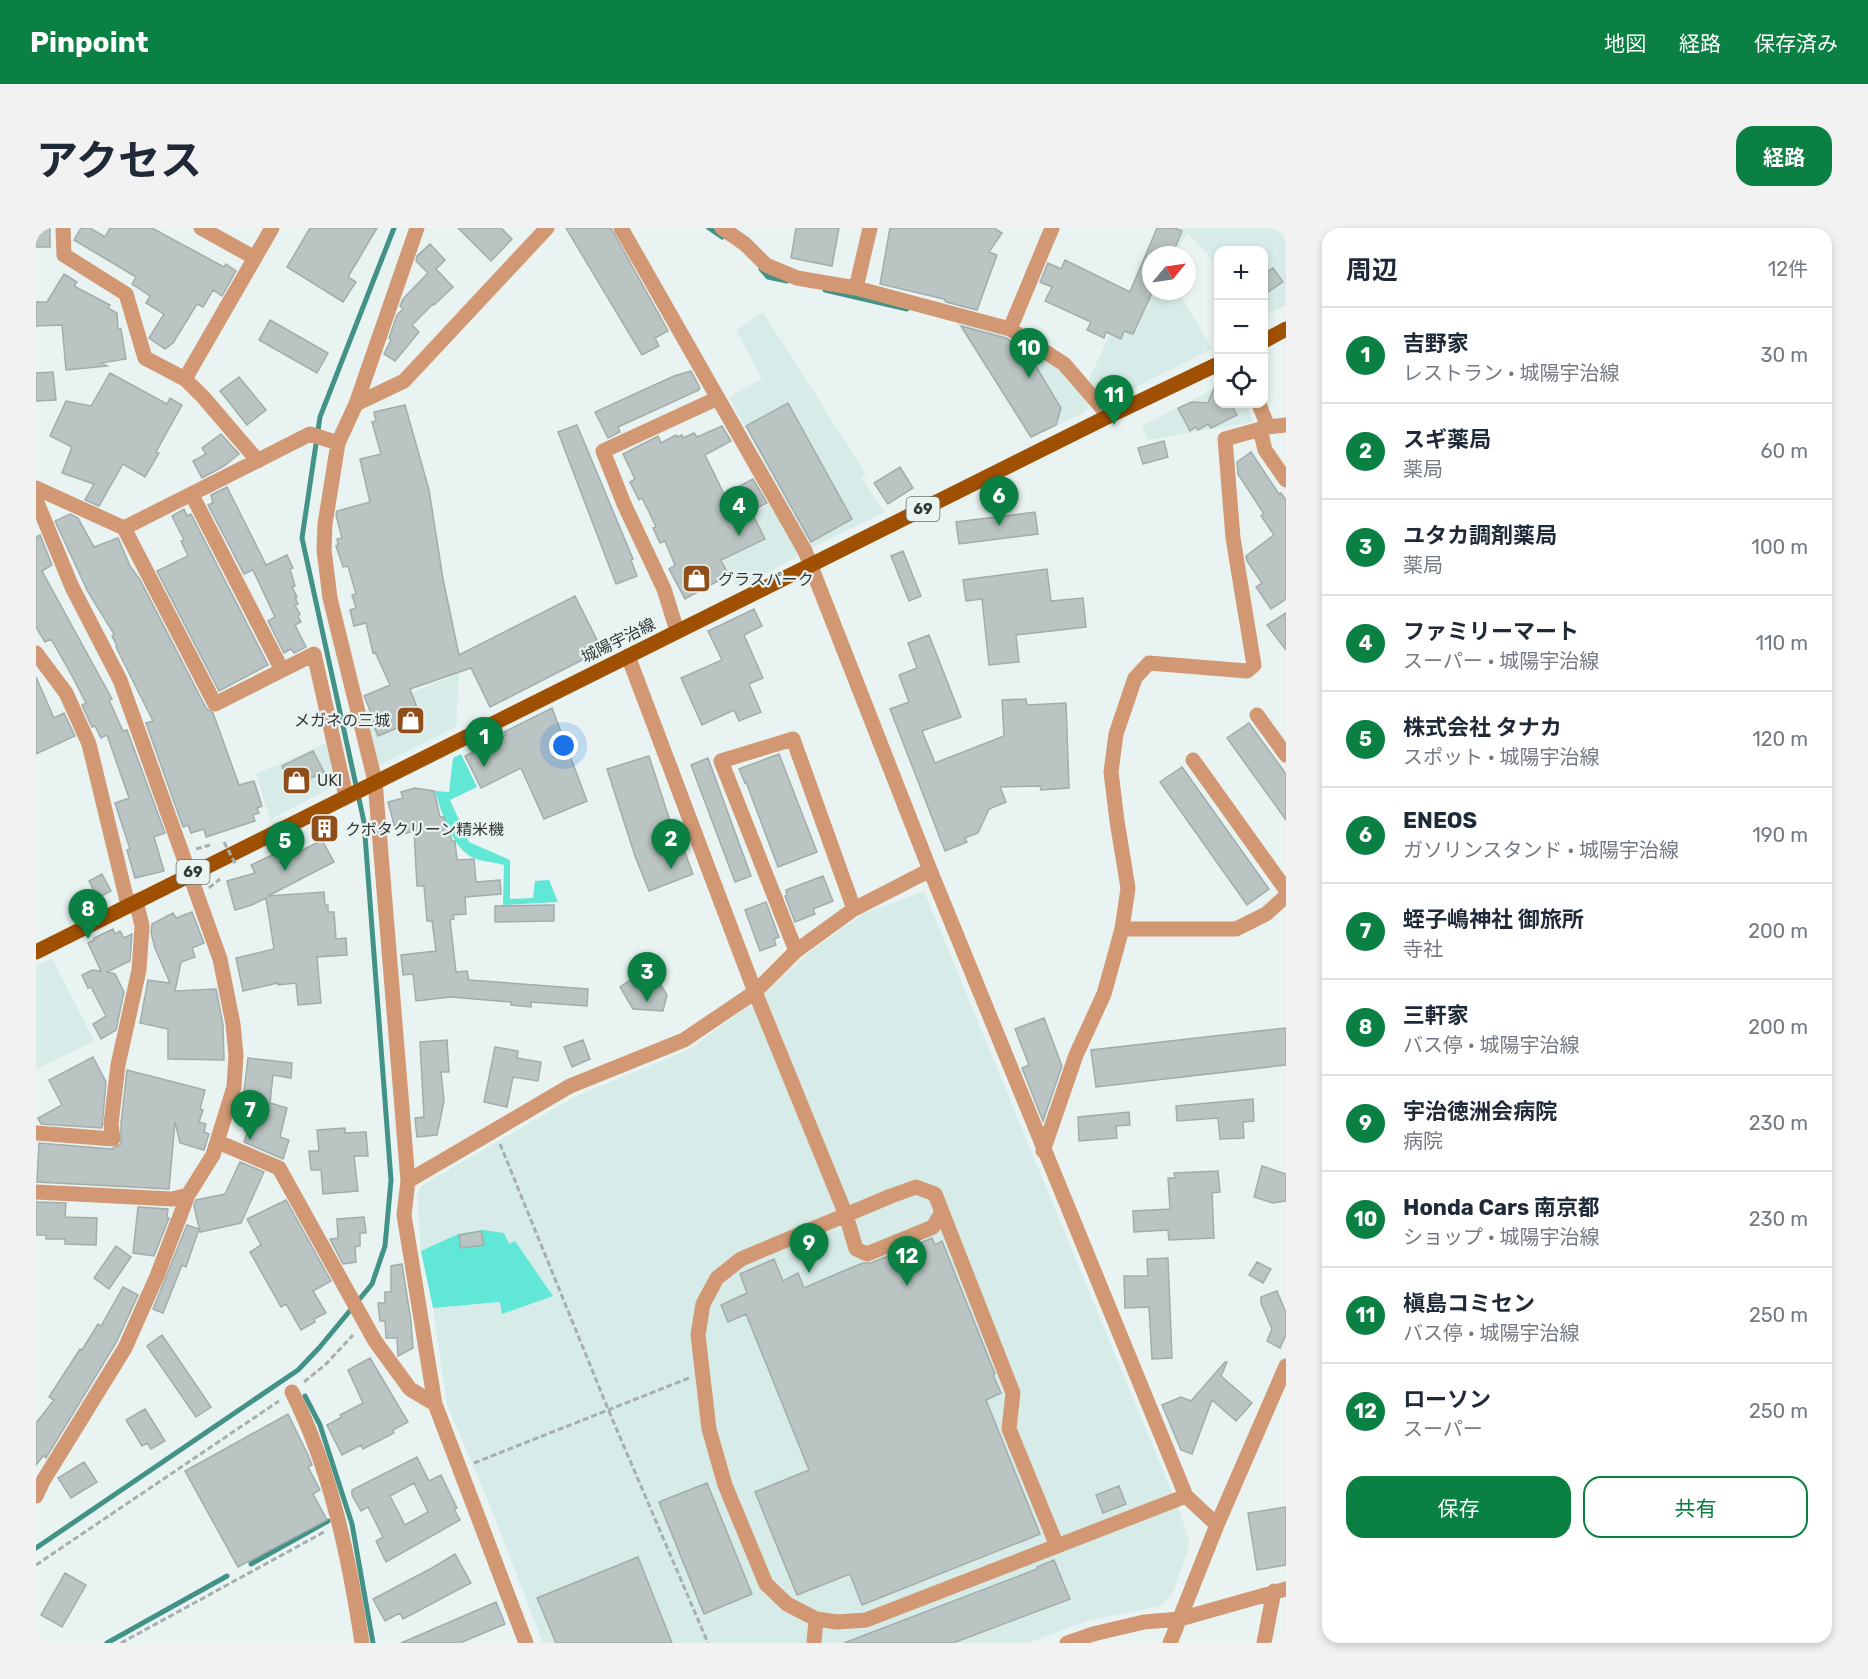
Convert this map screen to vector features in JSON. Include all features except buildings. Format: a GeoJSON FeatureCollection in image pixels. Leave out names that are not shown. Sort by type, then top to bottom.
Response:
{"type":"FeatureCollection","features":[{"type":"Feature","properties":{"kind":"main road"},"geometry":{"type":"LineString","coordinates":[[1268,338],[1286,328]]}},
{"type":"Feature","properties":{"kind":"main road","name":"城陽宇治線"},"geometry":{"type":"LineString","coordinates":[[36,952],[1109,416],[1214,366]]}},
{"type":"Feature","properties":{"kind":"street"},"geometry":{"type":"LineString","coordinates":[[63,228],[64,255],[126,294],[145,357],[185,380],[204,398],[258,461]]}},
{"type":"Feature","properties":{"kind":"street"},"geometry":{"type":"LineString","coordinates":[[201,228],[255,258]]}},
{"type":"Feature","properties":{"kind":"street"},"geometry":{"type":"LineString","coordinates":[[185,380],[272,228]]}},
{"type":"Feature","properties":{"kind":"street"},"geometry":{"type":"LineString","coordinates":[[417,228],[356,404],[336,442],[325,524],[324,550],[330,598],[372,783],[408,1181],[404,1215],[435,1404],[526,1643]]}},
{"type":"Feature","properties":{"kind":"street"},"geometry":{"type":"LineString","coordinates":[[356,404],[404,381],[547,228]]}},
{"type":"Feature","properties":{"kind":"street"},"geometry":{"type":"LineString","coordinates":[[621,228],[805,551],[1043,1151],[1186,1496],[1217,1525]]}},
{"type":"Feature","properties":{"kind":"street"},"geometry":{"type":"LineString","coordinates":[[722,228],[745,244],[766,265],[797,278],[856,288],[1010,329],[1064,364],[1109,416]]}},
{"type":"Feature","properties":{"kind":"street"},"geometry":{"type":"LineString","coordinates":[[856,288],[870,228]]}},
{"type":"Feature","properties":{"kind":"street"},"geometry":{"type":"LineString","coordinates":[[1010,329],[1052,228]]}},
{"type":"Feature","properties":{"kind":"street"},"geometry":{"type":"LineString","coordinates":[[677,631],[664,589],[624,504],[603,451],[718,398]]}},
{"type":"Feature","properties":{"kind":"street"},"geometry":{"type":"LineString","coordinates":[[1260,408],[1265,450],[1286,480]]}},
{"type":"Feature","properties":{"kind":"street"},"geometry":{"type":"LineString","coordinates":[[1043,1151],[1076,1055],[1104,994],[1122,929],[1128,888],[1111,772],[1116,734],[1135,678],[1149,663],[1247,671],[1254,665],[1233,538],[1225,439],[1286,424]]}},
{"type":"Feature","properties":{"kind":"street"},"geometry":{"type":"LineString","coordinates":[[124,528],[310,434],[336,442]]}},
{"type":"Feature","properties":{"kind":"street"},"geometry":{"type":"LineString","coordinates":[[36,488],[124,528],[215,704],[314,654],[348,795]]}},
{"type":"Feature","properties":{"kind":"street"},"geometry":{"type":"LineString","coordinates":[[192,495],[282,670]]}},
{"type":"Feature","properties":{"kind":"street"},"geometry":{"type":"LineString","coordinates":[[36,500],[72,587],[120,680],[190,874],[220,959],[233,1023],[236,1055],[234,1086],[213,1155],[188,1195],[157,1276],[124,1348],[43,1480],[36,1496]]}},
{"type":"Feature","properties":{"kind":"street"},"geometry":{"type":"LineString","coordinates":[[36,653],[66,693],[88,744],[132,903],[142,926],[139,970],[118,1065],[111,1124],[113,1139],[36,1133]]}},
{"type":"Feature","properties":{"kind":"street"},"geometry":{"type":"LineString","coordinates":[[628,656],[755,992],[846,1215],[856,1248],[867,1254],[933,1227],[942,1212]]}},
{"type":"Feature","properties":{"kind":"street"},"geometry":{"type":"LineString","coordinates":[[1257,715],[1286,755]]}},
{"type":"Feature","properties":{"kind":"street"},"geometry":{"type":"LineString","coordinates":[[796,951],[721,761],[794,740],[854,909]]}},
{"type":"Feature","properties":{"kind":"street"},"geometry":{"type":"LineString","coordinates":[[1193,760],[1286,890]]}},
{"type":"Feature","properties":{"kind":"street"},"geometry":{"type":"LineString","coordinates":[[408,1181],[570,1086],[684,1040],[755,992],[796,951],[854,909],[930,870]]}},
{"type":"Feature","properties":{"kind":"street"},"geometry":{"type":"LineString","coordinates":[[1122,929],[1236,929],[1266,914],[1286,896]]}},
{"type":"Feature","properties":{"kind":"street"},"geometry":{"type":"LineString","coordinates":[[218,1142],[279,1168],[362,1320],[410,1389],[435,1404]]}},
{"type":"Feature","properties":{"kind":"street"},"geometry":{"type":"LineString","coordinates":[[1057,1546],[1009,1429],[1013,1393],[935,1194],[916,1187],[741,1259],[717,1278],[703,1304],[698,1335],[708,1430],[725,1485],[766,1584],[787,1604],[816,1619],[837,1622],[866,1620],[1057,1546],[1186,1496]]}},
{"type":"Feature","properties":{"kind":"street"},"geometry":{"type":"LineString","coordinates":[[36,1192],[172,1199],[188,1195]]}},
{"type":"Feature","properties":{"kind":"street"},"geometry":{"type":"LineString","coordinates":[[1170,1643],[1217,1525],[1286,1366]]}},
{"type":"Feature","properties":{"kind":"street"},"geometry":{"type":"LineString","coordinates":[[292,1392],[325,1471],[339,1524],[362,1643]]}},
{"type":"Feature","properties":{"kind":"street"},"geometry":{"type":"LineString","coordinates":[[1067,1643],[1093,1634],[1144,1622],[1180,1619],[1280,1590]]}},
{"type":"Feature","properties":{"kind":"street"},"geometry":{"type":"LineString","coordinates":[[1264,1643],[1280,1590]]}},
{"type":"Feature","properties":{"kind":"street"},"geometry":{"type":"LineString","coordinates":[[814,1643],[816,1619]]}},
{"type":"Feature","properties":{"kind":"path"},"geometry":{"type":"LineString","coordinates":[[224,842],[236,865]]}},
{"type":"Feature","properties":{"kind":"path"},"geometry":{"type":"LineString","coordinates":[[495,1131],[608,1409],[708,1643]]}},
{"type":"Feature","properties":{"kind":"path"},"geometry":{"type":"LineString","coordinates":[[36,1565],[292,1392],[346,1344],[362,1320]]}},
{"type":"Feature","properties":{"kind":"path"},"geometry":{"type":"LineString","coordinates":[[459,1469],[701,1373]]}},
{"type":"Feature","properties":{"kind":"path"},"geometry":{"type":"LineString","coordinates":[[121,1643],[339,1524]]}},
{"type":"Feature","properties":{"kind":"shaded area"},"geometry":{"type":"Polygon","coordinates":[[[1157,228],[1286,228],[1286,305],[1268,314],[1268,246],[1214,246],[1214,262],[1188,233],[1179,246],[1149,246],[1157,228]]]}},
{"type":"Feature","properties":{"kind":"shaded area"},"geometry":{"type":"Polygon","coordinates":[[[1142,262],[1142,300],[1183,300],[1212,349],[1114,398],[1102,397],[1089,380],[1142,262]]]}},
{"type":"Feature","properties":{"kind":"shaded area"},"geometry":{"type":"Polygon","coordinates":[[[763,312],[866,474],[861,478],[885,512],[811,548],[729,397],[762,379],[736,330],[763,312]]]}},
{"type":"Feature","properties":{"kind":"shaded area"},"geometry":{"type":"Polygon","coordinates":[[[956,321],[1001,334],[1037,352],[1055,365],[1088,403],[1086,412],[1030,438],[956,321]]]}},
{"type":"Feature","properties":{"kind":"shaded area"},"geometry":{"type":"Polygon","coordinates":[[[1212,390],[1214,390],[1214,408],[1248,408],[1253,422],[1148,440],[1142,426],[1212,390]]]}},
{"type":"Feature","properties":{"kind":"shaded area"},"geometry":{"type":"Polygon","coordinates":[[[773,502],[801,555],[738,588],[709,534],[773,502]]]}},
{"type":"Feature","properties":{"kind":"shaded area","name":"メガネの三城"},"geometry":{"type":"Polygon","coordinates":[[[459,673],[456,727],[380,765],[374,762],[363,713],[459,673]]]}},
{"type":"Feature","properties":{"kind":"shaded area","name":"UKI"},"geometry":{"type":"Polygon","coordinates":[[[328,742],[336,785],[270,820],[256,774],[328,742]]]}},
{"type":"Feature","properties":{"kind":"shaded area"},"geometry":{"type":"Polygon","coordinates":[[[924,891],[1178,1507],[1189,1540],[1188,1550],[1171,1597],[1160,1606],[1088,1621],[1027,1643],[543,1643],[489,1503],[447,1405],[433,1308],[500,1302],[503,1314],[552,1295],[515,1241],[509,1245],[458,1234],[421,1251],[417,1195],[421,1186],[574,1097],[690,1049],[764,994],[807,954],[863,914],[924,891]]]}},
{"type":"Feature","properties":{"kind":"shaded area"},"geometry":{"type":"Polygon","coordinates":[[[52,958],[94,1041],[36,1069],[36,966],[52,958]]]}},
{"type":"Feature","properties":{"kind":"green space"},"geometry":{"type":"Polygon","coordinates":[[[461,754],[477,787],[450,800],[469,842],[510,860],[510,899],[533,898],[535,881],[549,880],[558,902],[503,905],[504,865],[476,859],[460,848],[454,839],[435,791],[449,792],[453,758],[461,754]]]}},
{"type":"Feature","properties":{"kind":"green space"},"geometry":{"type":"Polygon","coordinates":[[[483,1230],[504,1233],[509,1244],[515,1241],[553,1296],[502,1314],[500,1302],[433,1308],[421,1251],[458,1234],[483,1230]]]}},
{"type":"Feature","properties":{"kind":"waterway"},"geometry":{"type":"LineString","coordinates":[[36,1548],[298,1370],[372,1284],[385,1246],[391,1180],[364,822],[302,538],[320,417],[394,228]]}},
{"type":"Feature","properties":{"kind":"waterway"},"geometry":{"type":"LineString","coordinates":[[709,228],[722,237]]}},
{"type":"Feature","properties":{"kind":"waterway"},"geometry":{"type":"LineString","coordinates":[[761,269],[768,277],[787,281]]}},
{"type":"Feature","properties":{"kind":"waterway"},"geometry":{"type":"LineString","coordinates":[[825,290],[907,309]]}},
{"type":"Feature","properties":{"kind":"waterway"},"geometry":{"type":"LineString","coordinates":[[305,1396],[320,1425],[352,1524],[373,1643]]}},
{"type":"Feature","properties":{"kind":"waterway"},"geometry":{"type":"LineString","coordinates":[[251,1564],[328,1521]]}},
{"type":"Feature","properties":{"kind":"waterway"},"geometry":{"type":"LineString","coordinates":[[107,1643],[227,1576]]}},
{"type":"Feature","properties":{"kind":"place","name":"Honda Cars 南京都"},"geometry":{"type":"Point","coordinates":[1029,378]}},
{"type":"Feature","properties":{"kind":"place","name":"槇島コミセン"},"geometry":{"type":"Point","coordinates":[1114,425]}},
{"type":"Feature","properties":{"kind":"place","name":"ENEOS"},"geometry":{"type":"Point","coordinates":[999,526]}},
{"type":"Feature","properties":{"kind":"place","name":"ファミリーマート"},"geometry":{"type":"Point","coordinates":[739,536]}},
{"type":"Feature","properties":{"kind":"place","name":"グラスパーク"},"geometry":{"type":"Point","coordinates":[697,579]}},
{"type":"Feature","properties":{"kind":"place","name":"メガネの三城"},"geometry":{"type":"Point","coordinates":[411,720]}},
{"type":"Feature","properties":{"kind":"place","name":"吉野家"},"geometry":{"type":"Point","coordinates":[484,767]}},
{"type":"Feature","properties":{"kind":"place","name":"UKI"},"geometry":{"type":"Point","coordinates":[296,780]}},
{"type":"Feature","properties":{"kind":"place","name":"クボタクリーン精米機"},"geometry":{"type":"Point","coordinates":[324,829]}},
{"type":"Feature","properties":{"kind":"place","name":"スギ薬局"},"geometry":{"type":"Point","coordinates":[671,869]}},
{"type":"Feature","properties":{"kind":"place","name":"株式会社 タナカ"},"geometry":{"type":"Point","coordinates":[285,871]}},
{"type":"Feature","properties":{"kind":"place","name":"三軒家"},"geometry":{"type":"Point","coordinates":[88,939]}},
{"type":"Feature","properties":{"kind":"place","name":"ユタカ調剤薬局"},"geometry":{"type":"Point","coordinates":[647,1002]}},
{"type":"Feature","properties":{"kind":"place","name":"蛭子嶋神社 御旅所"},"geometry":{"type":"Point","coordinates":[250,1140]}},
{"type":"Feature","properties":{"kind":"place","name":"宇治徳洲会病院"},"geometry":{"type":"Point","coordinates":[809,1273]}},
{"type":"Feature","properties":{"kind":"place","name":"ローソン"},"geometry":{"type":"Point","coordinates":[907,1286]}}]}
